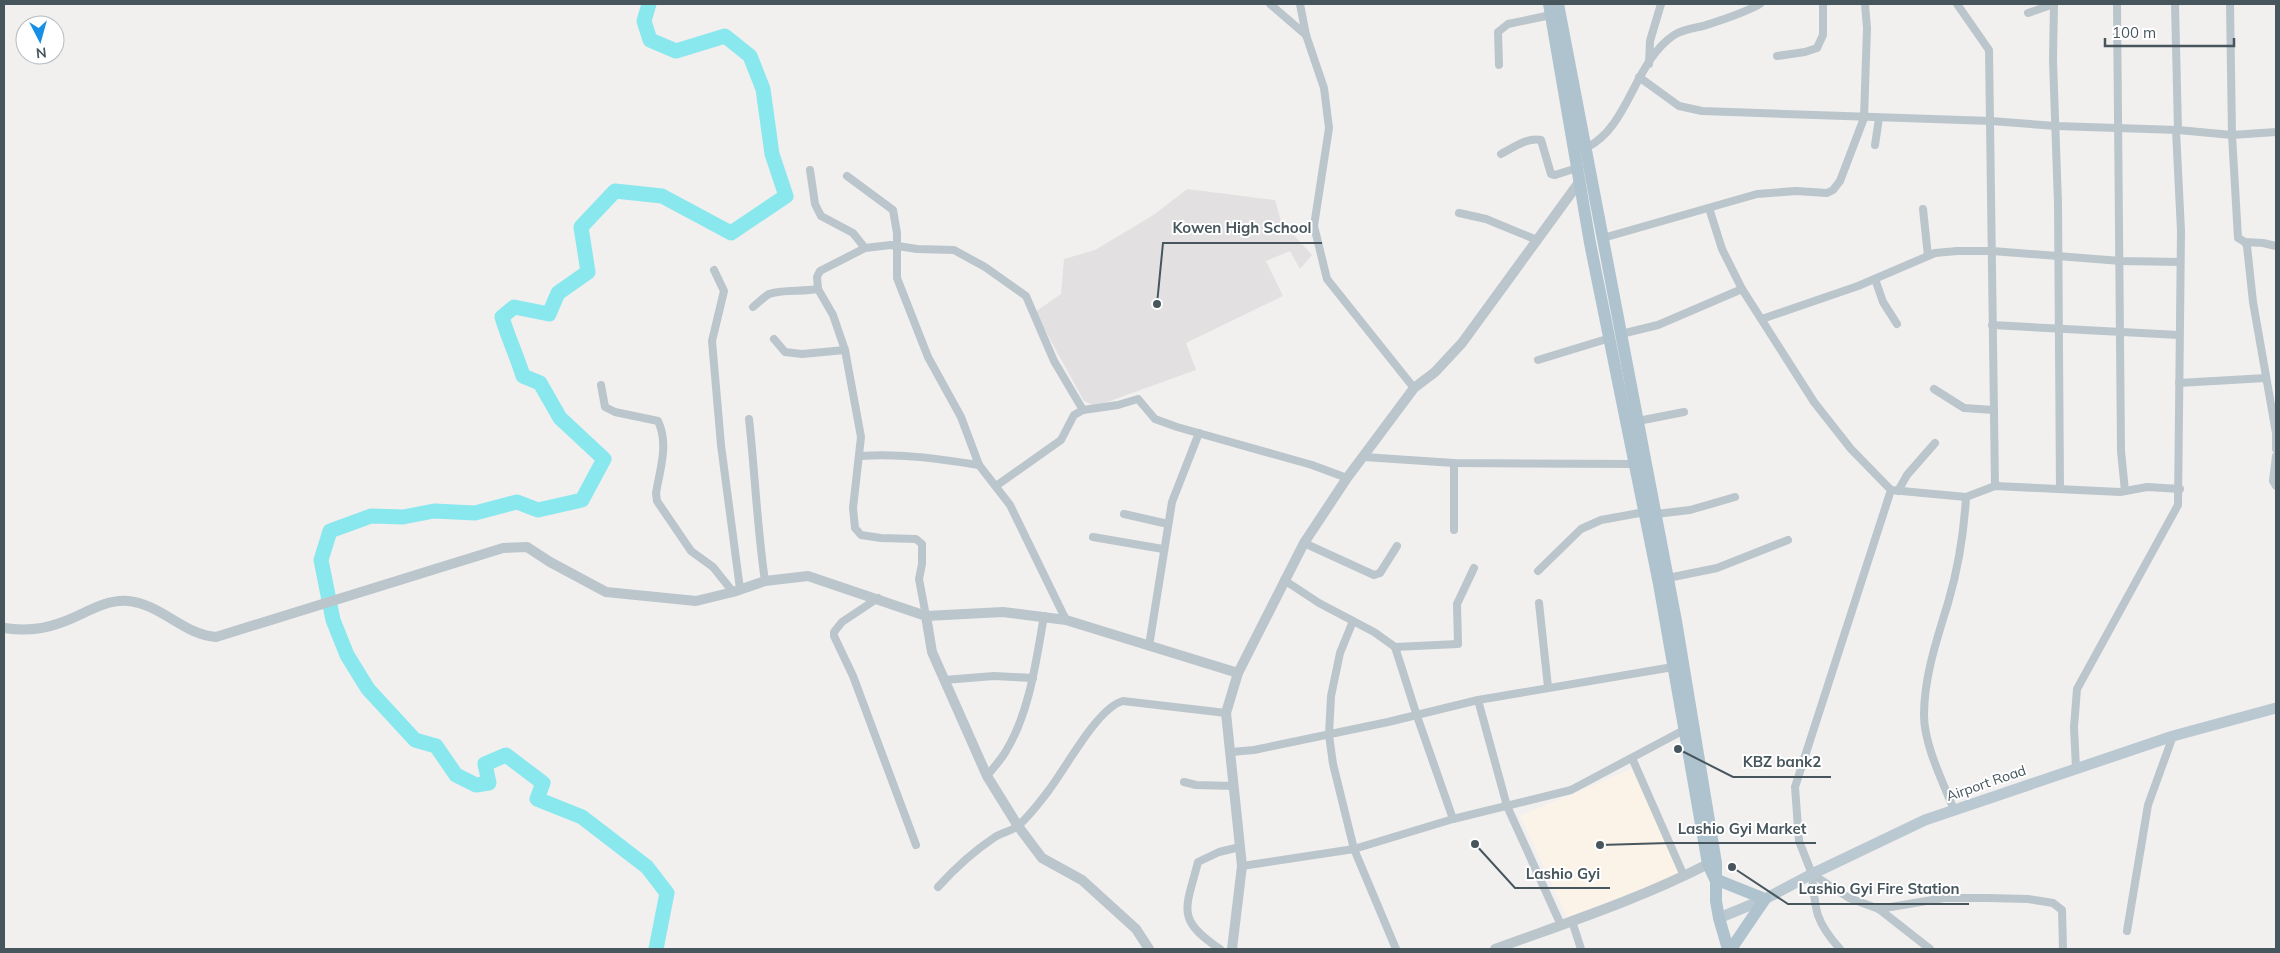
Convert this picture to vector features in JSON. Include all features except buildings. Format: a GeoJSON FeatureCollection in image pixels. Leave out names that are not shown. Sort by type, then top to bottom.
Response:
{"type":"FeatureCollection","features":[{"type":"Feature","properties":{"kind":"main road"},"geometry":{"type":"LineString","coordinates":[[1558,4],[1603,238],[1635,464],[1668,578],[1716,863],[1715,879],[1719,918],[1730,949]]}},
{"type":"Feature","properties":{"kind":"main road"},"geometry":{"type":"LineString","coordinates":[[1550,9],[1578,175],[1638,421],[1673,667],[1708,864],[1715,879],[1765,899],[1730,949]]}},
{"type":"Feature","properties":{"kind":"main road","name":"Airport Road"},"geometry":{"type":"LineString","coordinates":[[1719,918],[1765,899],[1812,874],[1925,820],[2173,736],[2276,708]]}},
{"type":"Feature","properties":{"kind":"street"},"geometry":{"type":"LineString","coordinates":[[1270,4],[1306,35]]}},
{"type":"Feature","properties":{"kind":"street"},"geometry":{"type":"LineString","coordinates":[[1300,4],[1306,35],[1324,88],[1329,128],[1314,226],[1320,258],[1327,278],[1414,388]]}},
{"type":"Feature","properties":{"kind":"street"},"geometry":{"type":"LineString","coordinates":[[1649,64],[1650,41],[1660,4]]}},
{"type":"Feature","properties":{"kind":"street"},"geometry":{"type":"LineString","coordinates":[[1586,148],[1598,142],[1610,129],[1640,77],[1661,46],[1675,34],[1730,17],[1760,4]]}},
{"type":"Feature","properties":{"kind":"street"},"geometry":{"type":"LineString","coordinates":[[1778,56],[1805,52],[1817,48],[1823,35],[1823,4]]}},
{"type":"Feature","properties":{"kind":"street"},"geometry":{"type":"LineString","coordinates":[[1603,238],[1757,194],[1796,191],[1827,193],[1833,190],[1840,181],[1864,118],[1867,47],[1865,4]]}},
{"type":"Feature","properties":{"kind":"street"},"geometry":{"type":"LineString","coordinates":[[1957,4],[1989,50],[1995,486]]}},
{"type":"Feature","properties":{"kind":"street"},"geometry":{"type":"LineString","coordinates":[[2028,13],[2054,4],[2053,60],[2056,126],[2060,489]]}},
{"type":"Feature","properties":{"kind":"street"},"geometry":{"type":"LineString","coordinates":[[2117,4],[2121,261],[2121,451],[2125,491]]}},
{"type":"Feature","properties":{"kind":"street"},"geometry":{"type":"LineString","coordinates":[[2076,768],[2074,727],[2077,689],[2178,505],[2180,489],[2180,262],[2174,4]]}},
{"type":"Feature","properties":{"kind":"street"},"geometry":{"type":"LineString","coordinates":[[2230,4],[2232,135],[2238,238],[2245,242],[2263,242],[2276,246]]}},
{"type":"Feature","properties":{"kind":"street"},"geometry":{"type":"LineString","coordinates":[[1499,65],[1498,32],[1508,24],[1550,9]]}},
{"type":"Feature","properties":{"kind":"street"},"geometry":{"type":"LineString","coordinates":[[1640,77],[1679,106],[1702,111],[1991,121],[2056,126],[2177,130],[2232,135],[2276,132]]}},
{"type":"Feature","properties":{"kind":"street"},"geometry":{"type":"LineString","coordinates":[[1875,145],[1879,118]]}},
{"type":"Feature","properties":{"kind":"street"},"geometry":{"type":"LineString","coordinates":[[1501,154],[1531,140],[1541,140],[1551,174],[1578,175]]}},
{"type":"Feature","properties":{"kind":"street"},"geometry":{"type":"LineString","coordinates":[[810,170],[816,204],[821,216],[853,233],[864,248]]}},
{"type":"Feature","properties":{"kind":"street"},"geometry":{"type":"LineString","coordinates":[[1232,949],[1242,866],[1226,714],[1238,673],[1304,543],[1347,478],[1414,388],[1435,372],[1462,343],[1537,240],[1578,175]]}},
{"type":"Feature","properties":{"kind":"street"},"geometry":{"type":"LineString","coordinates":[[847,176],[893,210],[897,233],[897,278],[928,358],[962,417],[979,465],[1010,505],[1066,620]]}},
{"type":"Feature","properties":{"kind":"street"},"geometry":{"type":"LineString","coordinates":[[1709,208],[1722,249],[1742,289],[1814,402],[1851,449],[1894,491],[1966,497],[1995,486],[2125,491],[2146,487],[2180,489]]}},
{"type":"Feature","properties":{"kind":"street"},"geometry":{"type":"LineString","coordinates":[[1923,209],[1928,256]]}},
{"type":"Feature","properties":{"kind":"street"},"geometry":{"type":"LineString","coordinates":[[1459,212],[1486,219],[1537,240]]}},
{"type":"Feature","properties":{"kind":"street"},"geometry":{"type":"LineString","coordinates":[[2245,242],[2276,433],[2276,449]]}},
{"type":"Feature","properties":{"kind":"street"},"geometry":{"type":"LineString","coordinates":[[1083,410],[1054,361],[1026,296],[985,268],[954,250],[917,249],[896,246],[864,248],[820,271],[817,276],[818,289],[833,315],[845,350],[861,437],[854,492],[855,528],[861,535],[881,538],[916,539],[922,544],[922,564],[919,579],[932,652],[987,776],[1018,826],[1042,858],[1082,880],[1136,929],[1148,949]]}},
{"type":"Feature","properties":{"kind":"street"},"geometry":{"type":"LineString","coordinates":[[1762,319],[1876,279],[1935,253],[1992,251],[2121,261],[2180,262]]}},
{"type":"Feature","properties":{"kind":"street"},"geometry":{"type":"LineString","coordinates":[[714,270],[724,291],[712,341],[736,591]]}},
{"type":"Feature","properties":{"kind":"street"},"geometry":{"type":"LineString","coordinates":[[1876,279],[1884,302],[1897,324]]}},
{"type":"Feature","properties":{"kind":"street"},"geometry":{"type":"LineString","coordinates":[[753,307],[769,295],[781,292],[802,292],[818,289]]}},
{"type":"Feature","properties":{"kind":"street"},"geometry":{"type":"LineString","coordinates":[[1538,360],[1658,325],[1742,289]]}},
{"type":"Feature","properties":{"kind":"street"},"geometry":{"type":"LineString","coordinates":[[1992,325],[2179,335]]}},
{"type":"Feature","properties":{"kind":"street"},"geometry":{"type":"LineString","coordinates":[[774,339],[785,352],[802,354],[845,350]]}},
{"type":"Feature","properties":{"kind":"street"},"geometry":{"type":"LineString","coordinates":[[2179,383],[2266,378]]}},
{"type":"Feature","properties":{"kind":"street"},"geometry":{"type":"LineString","coordinates":[[601,385],[605,407],[658,421],[663,431],[665,442],[656,493],[657,501],[691,551],[713,567],[736,591]]}},
{"type":"Feature","properties":{"kind":"street"},"geometry":{"type":"LineString","coordinates":[[1934,390],[1964,408],[1994,410]]}},
{"type":"Feature","properties":{"kind":"street"},"geometry":{"type":"LineString","coordinates":[[996,486],[1061,440],[1074,415],[1083,410],[1111,406],[1138,399],[1155,418],[1199,433],[1312,465],[1347,478]]}},
{"type":"Feature","properties":{"kind":"street"},"geometry":{"type":"LineString","coordinates":[[1638,421],[1684,412]]}},
{"type":"Feature","properties":{"kind":"street"},"geometry":{"type":"LineString","coordinates":[[749,419],[757,488],[758,529],[765,582]]}},
{"type":"Feature","properties":{"kind":"street"},"geometry":{"type":"LineString","coordinates":[[1149,646],[1172,502],[1199,433]]}},
{"type":"Feature","properties":{"kind":"street"},"geometry":{"type":"LineString","coordinates":[[1840,949],[1827,934],[1815,910],[1812,874],[1799,841],[1795,787],[1894,491],[1935,443]]}},
{"type":"Feature","properties":{"kind":"street"},"geometry":{"type":"LineString","coordinates":[[860,456],[885,454],[920,456],[979,465]]}},
{"type":"Feature","properties":{"kind":"street"},"geometry":{"type":"LineString","coordinates":[[2276,456],[2273,481],[2276,486]]}},
{"type":"Feature","properties":{"kind":"street"},"geometry":{"type":"LineString","coordinates":[[1364,457],[1454,464],[1635,464]]}},
{"type":"Feature","properties":{"kind":"street"},"geometry":{"type":"LineString","coordinates":[[1454,464],[1454,530]]}},
{"type":"Feature","properties":{"kind":"street"},"geometry":{"type":"LineString","coordinates":[[1538,571],[1581,529],[1601,520],[1690,510],[1735,497]]}},
{"type":"Feature","properties":{"kind":"street"},"geometry":{"type":"LineString","coordinates":[[1954,810],[1929,742],[1924,716],[1930,674],[1956,572],[1965,518],[1966,497]]}},
{"type":"Feature","properties":{"kind":"street"},"geometry":{"type":"LineString","coordinates":[[1124,514],[1168,524]]}},
{"type":"Feature","properties":{"kind":"street"},"geometry":{"type":"LineString","coordinates":[[1093,537],[1163,549]]}},
{"type":"Feature","properties":{"kind":"street"},"geometry":{"type":"LineString","coordinates":[[1668,578],[1717,568],[1788,540]]}},
{"type":"Feature","properties":{"kind":"street"},"geometry":{"type":"LineString","coordinates":[[1304,543],[1374,575],[1380,573],[1397,546]]}},
{"type":"Feature","properties":{"kind":"street"},"geometry":{"type":"LineString","coordinates":[[4,628],[24,632],[60,623],[97,606],[128,601],[161,611],[204,636],[216,637],[503,548],[527,547],[550,562],[606,592],[696,602],[765,582],[808,576],[878,598],[926,616],[1003,612],[1066,620],[1238,673]]}},
{"type":"Feature","properties":{"kind":"street"},"geometry":{"type":"LineString","coordinates":[[1284,580],[1319,603],[1395,646],[1458,644],[1457,604],[1474,568]]}},
{"type":"Feature","properties":{"kind":"street"},"geometry":{"type":"LineString","coordinates":[[878,598],[842,622],[834,632],[834,636],[853,676],[916,845]]}},
{"type":"Feature","properties":{"kind":"street"},"geometry":{"type":"LineString","coordinates":[[1539,603],[1548,686]]}},
{"type":"Feature","properties":{"kind":"street"},"geometry":{"type":"LineString","coordinates":[[987,776],[1006,753],[1019,727],[1033,678],[1044,616]]}},
{"type":"Feature","properties":{"kind":"street"},"geometry":{"type":"LineString","coordinates":[[1353,621],[1340,653],[1333,688],[1328,735],[1333,764],[1354,848],[1396,949]]}},
{"type":"Feature","properties":{"kind":"street"},"geometry":{"type":"LineString","coordinates":[[1395,646],[1453,819]]}},
{"type":"Feature","properties":{"kind":"street"},"geometry":{"type":"LineString","coordinates":[[1231,752],[1254,750],[1328,735],[1417,716],[1478,700],[1548,686],[1673,667]]}},
{"type":"Feature","properties":{"kind":"street"},"geometry":{"type":"LineString","coordinates":[[944,680],[994,676],[1033,678]]}},
{"type":"Feature","properties":{"kind":"street"},"geometry":{"type":"LineString","coordinates":[[1478,700],[1507,806],[1561,925]]}},
{"type":"Feature","properties":{"kind":"street"},"geometry":{"type":"LineString","coordinates":[[938,886],[958,865],[978,849],[998,835],[1018,826],[1048,792],[1080,743],[1114,703],[1123,701],[1226,714]]}},
{"type":"Feature","properties":{"kind":"street"},"geometry":{"type":"LineString","coordinates":[[1242,866],[1354,848],[1453,819],[1571,790],[1684,730]]}},
{"type":"Feature","properties":{"kind":"street"},"geometry":{"type":"LineString","coordinates":[[2127,931],[2148,805],[2173,736]]}},
{"type":"Feature","properties":{"kind":"street"},"geometry":{"type":"LineString","coordinates":[[1632,758],[1684,876]]}},
{"type":"Feature","properties":{"kind":"street"},"geometry":{"type":"LineString","coordinates":[[1184,782],[1196,785],[1234,786]]}},
{"type":"Feature","properties":{"kind":"street"},"geometry":{"type":"LineString","coordinates":[[1220,949],[1204,938],[1192,926],[1187,918],[1186,909],[1198,862],[1219,852],[1240,848]]}},
{"type":"Feature","properties":{"kind":"street"},"geometry":{"type":"LineString","coordinates":[[1495,949],[1572,921],[1684,876],[1708,864]]}},
{"type":"Feature","properties":{"kind":"street"},"geometry":{"type":"LineString","coordinates":[[1812,874],[1849,898],[1879,909],[1930,949]]}},
{"type":"Feature","properties":{"kind":"street"},"geometry":{"type":"LineString","coordinates":[[1879,909],[1944,898],[2028,899],[2053,903],[2062,910],[2063,949]]}},
{"type":"Feature","properties":{"kind":"street"},"geometry":{"type":"LineString","coordinates":[[1572,921],[1581,949]]}},
{"type":"Feature","properties":{"kind":"shaded area"},"geometry":{"type":"Polygon","coordinates":[[[1187,189],[1275,200],[1281,221],[1312,255],[1300,269],[1290,251],[1266,261],[1283,296],[1186,343],[1196,370],[1096,406],[1084,401],[1035,312],[1061,294],[1064,259],[1095,250],[1155,214],[1187,189]]]}},
{"type":"Feature","properties":{"kind":"shaded area"},"geometry":{"type":"Polygon","coordinates":[[[1632,769],[1680,875],[1567,917],[1520,816],[1632,769]]]}},
{"type":"Feature","properties":{"kind":"waterway"},"geometry":{"type":"LineString","coordinates":[[649,4],[644,21],[650,40],[676,51],[725,36],[750,56],[763,89],[772,154],[786,196],[731,233],[662,196],[615,191],[581,227],[588,272],[558,293],[549,314],[514,307],[502,317],[523,376],[540,383],[560,418],[604,459],[582,500],[538,510],[517,502],[475,513],[434,511],[403,517],[371,516],[330,531],[321,560],[333,620],[347,655],[368,689],[415,740],[436,746],[456,775],[476,785],[489,783],[485,764],[506,755],[543,783],[537,799],[582,817],[647,867],[667,893],[656,949]]}},
{"type":"Feature","properties":{"kind":"place","name":"Kowen High School"},"geometry":{"type":"Point","coordinates":[1157,304]}},
{"type":"Feature","properties":{"kind":"place","name":"KBZ bank2"},"geometry":{"type":"Point","coordinates":[1678,749]}},
{"type":"Feature","properties":{"kind":"place","name":"Lashio Gyi"},"geometry":{"type":"Point","coordinates":[1475,844]}},
{"type":"Feature","properties":{"kind":"place","name":"Lashio Gyi Market"},"geometry":{"type":"Point","coordinates":[1600,845]}},
{"type":"Feature","properties":{"kind":"place","name":"Lashio Gyi Fire Station"},"geometry":{"type":"Point","coordinates":[1732,867]}}]}
